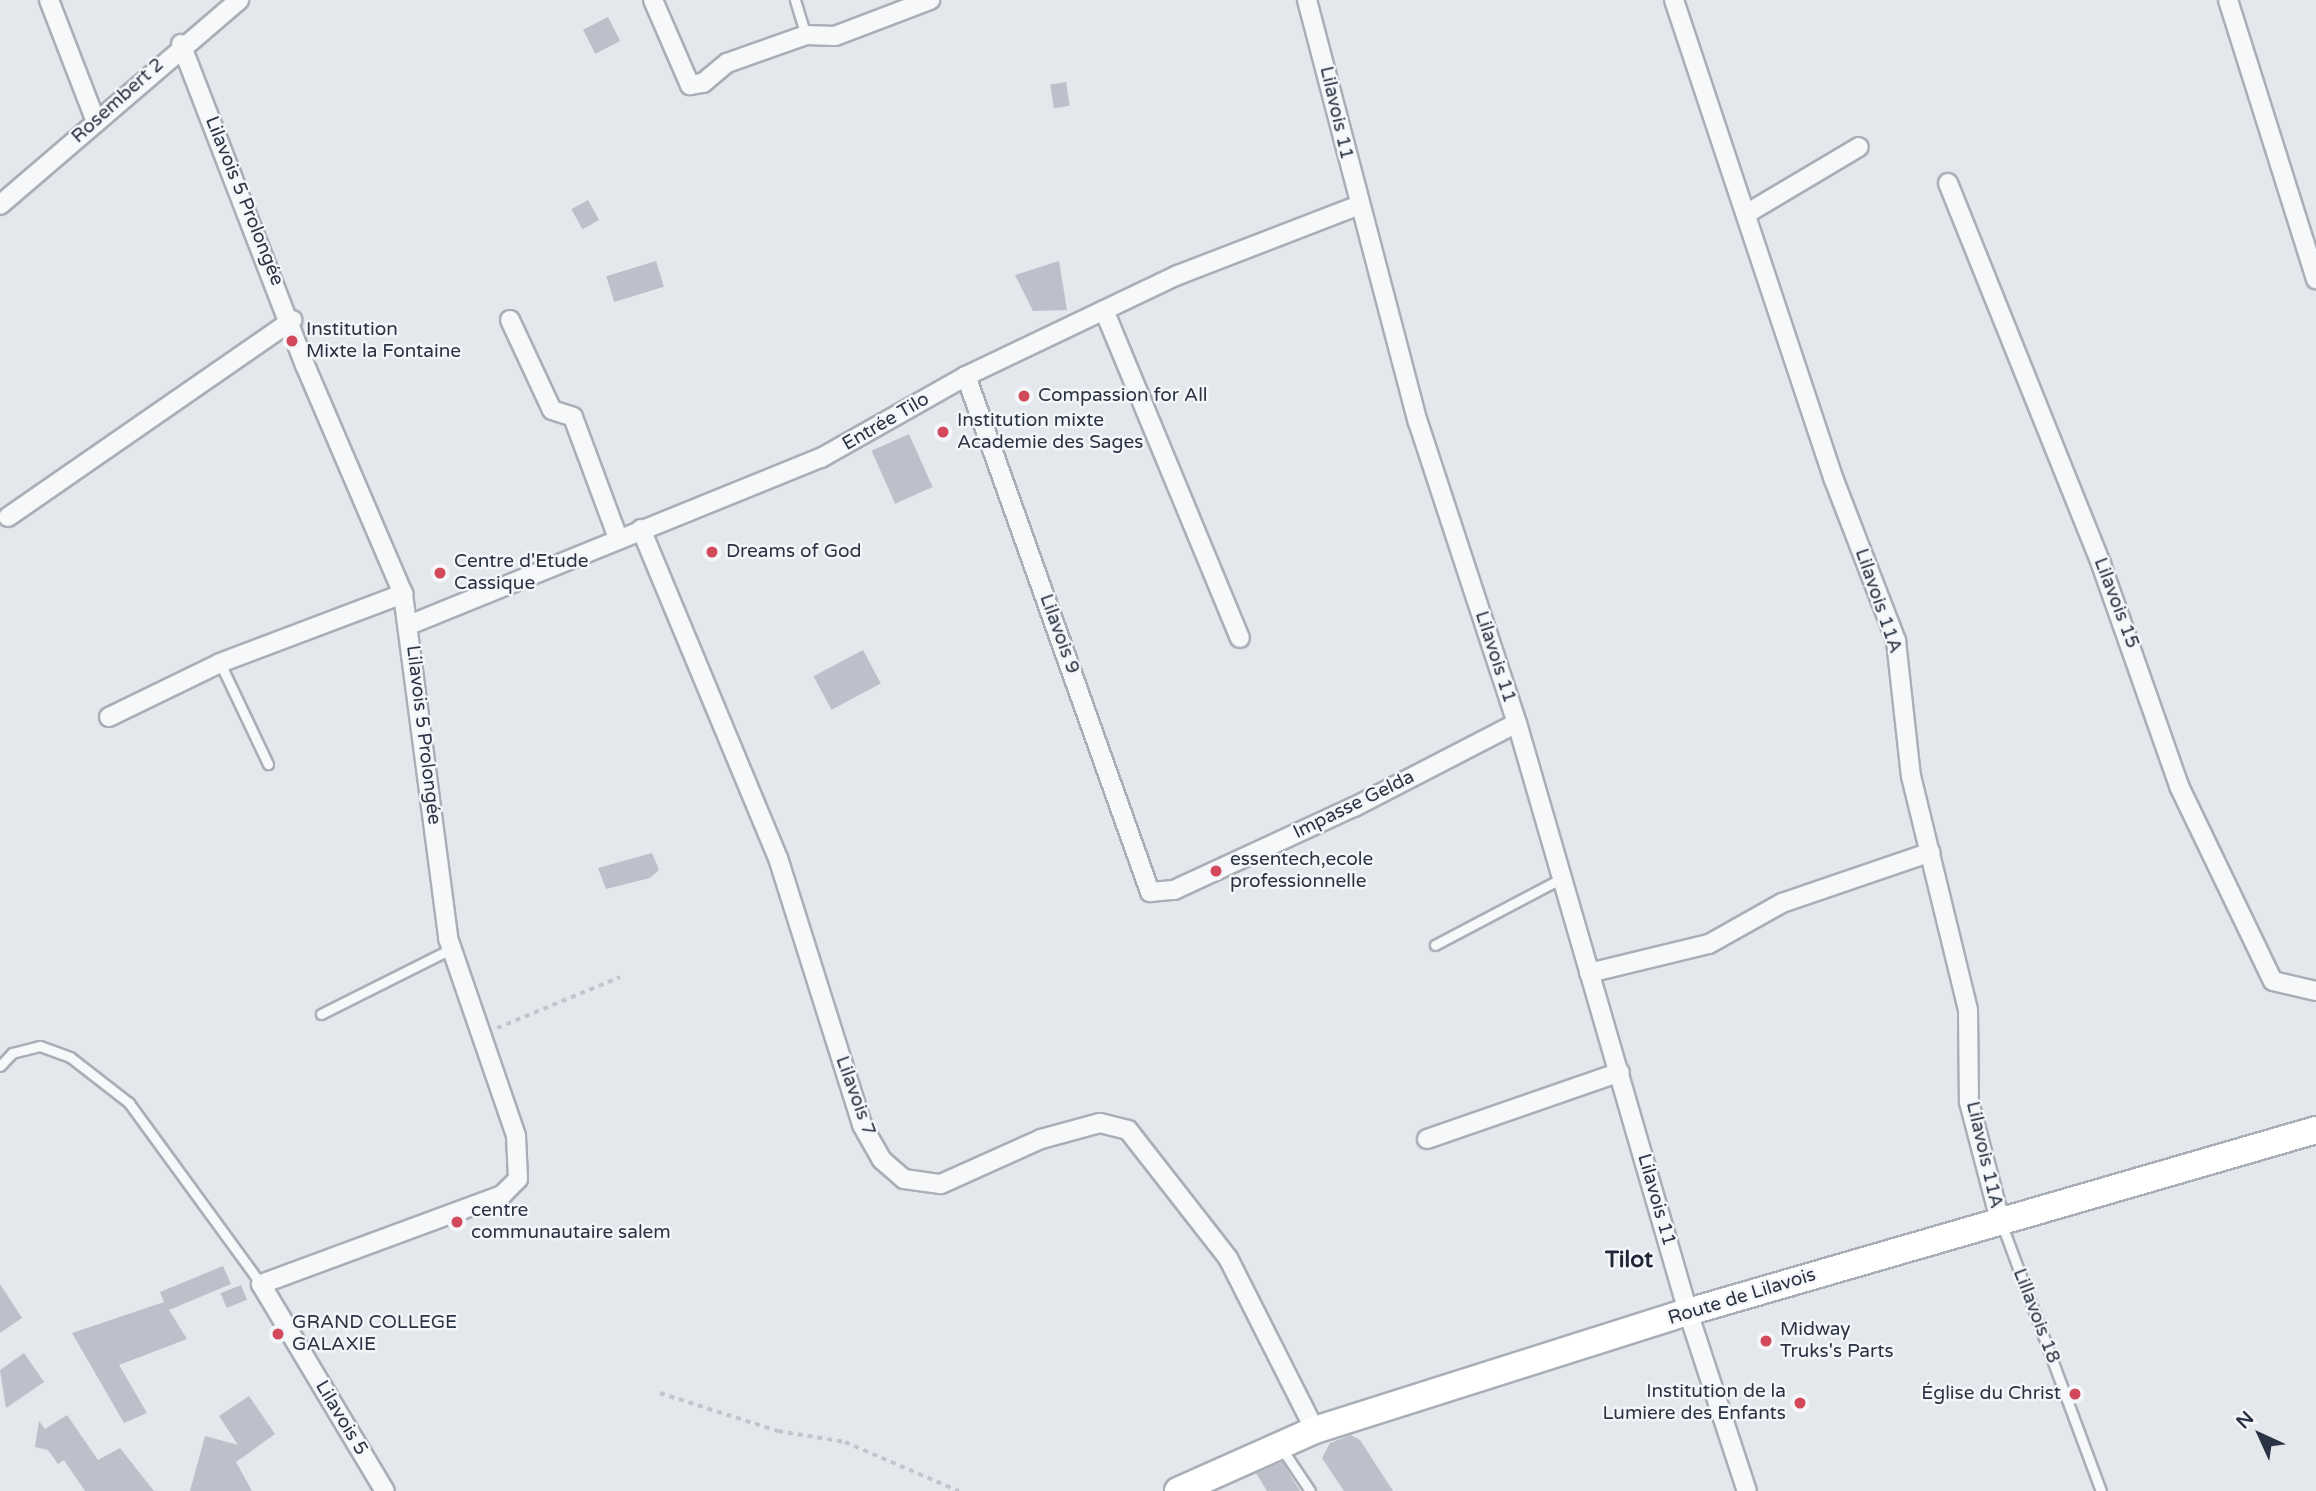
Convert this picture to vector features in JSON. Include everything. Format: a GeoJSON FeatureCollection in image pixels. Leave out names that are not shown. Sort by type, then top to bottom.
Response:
{"type":"FeatureCollection","features":[{"type":"Feature","properties":{"kind":"main road","name":"Route de Lilavois"},"geometry":{"type":"LineString","coordinates":[[1178,1491],[1315,1430],[1688,1312],[2316,1130]]}},
{"type":"Feature","properties":{"kind":"street"},"geometry":{"type":"LineString","coordinates":[[49,0],[96,122]]}},
{"type":"Feature","properties":{"kind":"street","name":"Rosembert 2"},"geometry":{"type":"LineString","coordinates":[[0,205],[181,44],[239,0]]}},
{"type":"Feature","properties":{"kind":"street"},"geometry":{"type":"LineString","coordinates":[[653,0],[690,85],[703,83],[727,63],[806,35],[835,36],[930,0]]}},
{"type":"Feature","properties":{"kind":"street","name":"Lilavois 11"},"geometry":{"type":"LineString","coordinates":[[1307,0],[1357,206],[1418,422],[1517,723],[1560,879],[1688,1312],[1747,1491]]}},
{"type":"Feature","properties":{"kind":"street","name":"Lilavois 11A"},"geometry":{"type":"LineString","coordinates":[[1674,0],[1834,480],[1896,641],[1911,776],[1969,1010],[1969,1102],[2000,1220]]}},
{"type":"Feature","properties":{"kind":"street"},"geometry":{"type":"LineString","coordinates":[[2228,0],[2316,279]]}},
{"type":"Feature","properties":{"kind":"street","name":"Lilavois 5 Prolongée"},"geometry":{"type":"LineString","coordinates":[[181,44],[292,320],[305,365],[403,594],[451,949],[516,1136],[518,1179],[502,1195],[258,1279]]}},
{"type":"Feature","properties":{"kind":"street"},"geometry":{"type":"LineString","coordinates":[[1746,214],[1859,147]]}},
{"type":"Feature","properties":{"kind":"street","name":"Lilavois 15"},"geometry":{"type":"LineString","coordinates":[[1948,183],[2101,564],[2179,786],[2273,981],[2316,991]]}},
{"type":"Feature","properties":{"kind":"street","name":"Entrée Tilo"},"geometry":{"type":"LineString","coordinates":[[409,625],[618,538],[821,458],[966,376],[1104,310],[1357,206]]}},
{"type":"Feature","properties":{"kind":"street"},"geometry":{"type":"LineString","coordinates":[[1104,310],[1240,638]]}},
{"type":"Feature","properties":{"kind":"street"},"geometry":{"type":"LineString","coordinates":[[8,517],[292,320]]}},
{"type":"Feature","properties":{"kind":"street"},"geometry":{"type":"LineString","coordinates":[[510,320],[552,410],[573,417],[618,538]]}},
{"type":"Feature","properties":{"kind":"street","name":"Lilavois 9"},"geometry":{"type":"LineString","coordinates":[[966,376],[1150,892]]}},
{"type":"Feature","properties":{"kind":"street","name":"Lilavois 7"},"geometry":{"type":"LineString","coordinates":[[641,529],[778,858],[862,1125],[882,1160],[904,1179],[941,1184],[1053,1136],[1100,1123],[1128,1130],[1227,1258],[1315,1430]]}},
{"type":"Feature","properties":{"kind":"street"},"geometry":{"type":"LineString","coordinates":[[109,717],[220,663],[403,594]]}},
{"type":"Feature","properties":{"kind":"street","name":"Impasse Gelda"},"geometry":{"type":"LineString","coordinates":[[1150,892],[1174,890],[1354,807],[1517,723]]}},
{"type":"Feature","properties":{"kind":"street"},"geometry":{"type":"LineString","coordinates":[[1589,973],[1709,944],[1782,903],[1931,852]]}},
{"type":"Feature","properties":{"kind":"street"},"geometry":{"type":"LineString","coordinates":[[1427,1139],[1619,1072]]}},
{"type":"Feature","properties":{"kind":"street","name":"Lilavois 5"},"geometry":{"type":"LineString","coordinates":[[258,1279],[385,1491]]}},
{"type":"Feature","properties":{"kind":"lane"},"geometry":{"type":"LineString","coordinates":[[795,0],[806,35]]}},
{"type":"Feature","properties":{"kind":"lane"},"geometry":{"type":"LineString","coordinates":[[220,663],[268,764]]}},
{"type":"Feature","properties":{"kind":"lane"},"geometry":{"type":"LineString","coordinates":[[1435,945],[1560,879]]}},
{"type":"Feature","properties":{"kind":"lane"},"geometry":{"type":"LineString","coordinates":[[321,1014],[451,949]]}},
{"type":"Feature","properties":{"kind":"lane"},"geometry":{"type":"LineString","coordinates":[[0,1066],[12,1053],[40,1045],[70,1057],[129,1103],[258,1279]]}},
{"type":"Feature","properties":{"kind":"lane","name":"Lillavois 18"},"geometry":{"type":"LineString","coordinates":[[2000,1220],[2101,1491]]}},
{"type":"Feature","properties":{"kind":"lane"},"geometry":{"type":"LineString","coordinates":[[1280,1446],[1310,1491]]}},
{"type":"Feature","properties":{"kind":"path"},"geometry":{"type":"LineString","coordinates":[[479,1035],[621,977]]}},
{"type":"Feature","properties":{"kind":"path"},"geometry":{"type":"LineString","coordinates":[[660,1393],[778,1431],[845,1442],[959,1491]]}},
{"type":"Feature","properties":{"kind":"building"},"geometry":{"type":"Polygon","coordinates":[[[608,17],[620,41],[595,54],[583,30],[608,17]]]}},
{"type":"Feature","properties":{"kind":"building"},"geometry":{"type":"Polygon","coordinates":[[[1066,82],[1070,106],[1054,108],[1050,85],[1066,82]]]}},
{"type":"Feature","properties":{"kind":"building"},"geometry":{"type":"Polygon","coordinates":[[[588,200],[599,220],[583,229],[571,209],[588,200]]]}},
{"type":"Feature","properties":{"kind":"building"},"geometry":{"type":"Polygon","coordinates":[[[656,261],[664,287],[614,302],[606,276],[656,261]]]}},
{"type":"Feature","properties":{"kind":"building"},"geometry":{"type":"Polygon","coordinates":[[[1059,261],[1067,310],[1033,311],[1015,275],[1059,261]]]}},
{"type":"Feature","properties":{"kind":"building"},"geometry":{"type":"Polygon","coordinates":[[[909,434],[933,487],[895,504],[872,451],[909,434]]]}},
{"type":"Feature","properties":{"kind":"building"},"geometry":{"type":"Polygon","coordinates":[[[863,650],[881,684],[831,710],[814,676],[863,650]]]}},
{"type":"Feature","properties":{"kind":"building"},"geometry":{"type":"Polygon","coordinates":[[[652,853],[659,870],[650,878],[606,889],[598,868],[652,853]]]}},
{"type":"Feature","properties":{"kind":"building"},"geometry":{"type":"Polygon","coordinates":[[[223,1266],[231,1284],[169,1310],[187,1339],[119,1365],[147,1413],[124,1423],[72,1333],[164,1302],[160,1292],[223,1266]]]}},
{"type":"Feature","properties":{"kind":"building"},"geometry":{"type":"Polygon","coordinates":[[[0,1284],[22,1318],[0,1333],[0,1284]]]}},
{"type":"Feature","properties":{"kind":"building"},"geometry":{"type":"Polygon","coordinates":[[[241,1285],[247,1300],[227,1308],[221,1293],[241,1285]]]}},
{"type":"Feature","properties":{"kind":"building"},"geometry":{"type":"Polygon","coordinates":[[[24,1353],[44,1382],[6,1408],[0,1370],[24,1353]]]}},
{"type":"Feature","properties":{"kind":"building"},"geometry":{"type":"Polygon","coordinates":[[[249,1396],[275,1434],[236,1462],[252,1491],[190,1491],[205,1436],[238,1445],[219,1416],[249,1396]]]}},
{"type":"Feature","properties":{"kind":"building"},"geometry":{"type":"Polygon","coordinates":[[[67,1415],[98,1460],[120,1448],[154,1491],[85,1491],[64,1460],[58,1464],[48,1450],[35,1447],[39,1421],[45,1429],[67,1415]]]}},
{"type":"Feature","properties":{"kind":"building"},"geometry":{"type":"Polygon","coordinates":[[[1351,1435],[1360,1440],[1393,1491],[1344,1491],[1322,1458],[1330,1443],[1351,1435]]]}},
{"type":"Feature","properties":{"kind":"building"},"geometry":{"type":"Polygon","coordinates":[[[1282,1462],[1300,1491],[1267,1491],[1256,1473],[1282,1462]]]}},
{"type":"Feature","properties":{"kind":"place","name":"Institution Mixte la Fontaine"},"geometry":{"type":"Point","coordinates":[292,341]}},
{"type":"Feature","properties":{"kind":"place","name":"Compassion for All"},"geometry":{"type":"Point","coordinates":[1024,396]}},
{"type":"Feature","properties":{"kind":"place","name":"Institution mixte Academie des Sages"},"geometry":{"type":"Point","coordinates":[943,432]}},
{"type":"Feature","properties":{"kind":"place","name":"Dreams of God"},"geometry":{"type":"Point","coordinates":[712,552]}},
{"type":"Feature","properties":{"kind":"place","name":"Centre d'Etude Cassique"},"geometry":{"type":"Point","coordinates":[440,573]}},
{"type":"Feature","properties":{"kind":"place","name":"essentech,ecole professionnelle"},"geometry":{"type":"Point","coordinates":[1216,871]}},
{"type":"Feature","properties":{"kind":"place","name":"centre communautaire salem"},"geometry":{"type":"Point","coordinates":[457,1222]}},
{"type":"Feature","properties":{"kind":"place","name":"GRAND COLLEGE GALAXIE"},"geometry":{"type":"Point","coordinates":[278,1334]}},
{"type":"Feature","properties":{"kind":"place","name":"Midway Truks's Parts"},"geometry":{"type":"Point","coordinates":[1766,1341]}},
{"type":"Feature","properties":{"kind":"place","name":"Église du Christ"},"geometry":{"type":"Point","coordinates":[2075,1394]}},
{"type":"Feature","properties":{"kind":"place","name":"Institution de la Lumiere des Enfants"},"geometry":{"type":"Point","coordinates":[1800,1403]}},
{"type":"Feature","properties":{"kind":"district","name":"Tilot"},"geometry":{"type":"Point","coordinates":[1629,1260]}}]}
